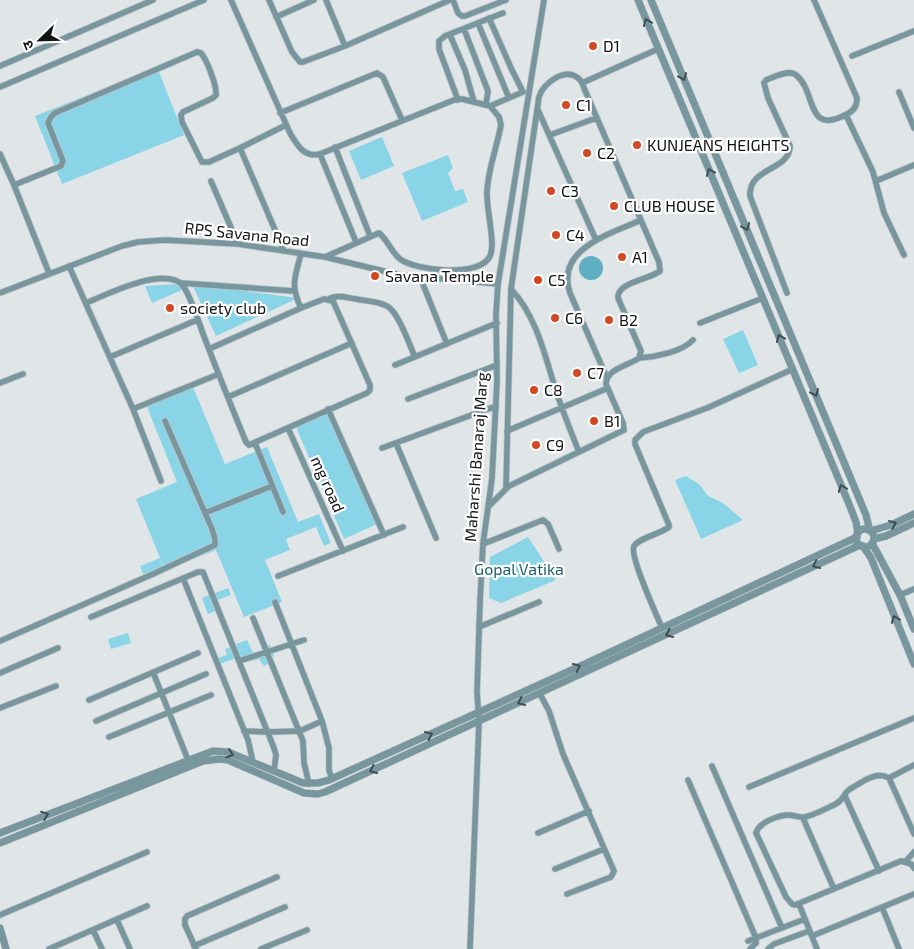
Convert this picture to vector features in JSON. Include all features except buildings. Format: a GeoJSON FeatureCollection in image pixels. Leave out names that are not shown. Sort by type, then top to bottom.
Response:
{"type":"FeatureCollection","features":[{"type":"Feature","properties":{"kind":"street"},"geometry":{"type":"LineString","coordinates":[[0,66],[153,0]]}},
{"type":"Feature","properties":{"kind":"street"},"geometry":{"type":"LineString","coordinates":[[0,87],[204,0]]}},
{"type":"Feature","properties":{"kind":"street"},"geometry":{"type":"LineString","coordinates":[[231,0],[286,125],[297,145],[306,154],[312,155],[320,154],[402,120],[458,100],[488,105],[523,92],[510,68],[489,18]]}},
{"type":"Feature","properties":{"kind":"street"},"geometry":{"type":"LineString","coordinates":[[269,0],[292,52],[300,62],[309,61],[452,0],[458,13],[462,16],[506,0]]}},
{"type":"Feature","properties":{"kind":"street"},"geometry":{"type":"LineString","coordinates":[[276,17],[314,0]]}},
{"type":"Feature","properties":{"kind":"street"},"geometry":{"type":"LineString","coordinates":[[326,0],[345,46]]}},
{"type":"Feature","properties":{"kind":"street","name":"Maharshi Banaraj Marg"},"geometry":{"type":"LineString","coordinates":[[470,949],[479,722],[479,627],[483,544],[489,506],[496,406],[498,284],[544,0]]}},
{"type":"Feature","properties":{"kind":"street"},"geometry":{"type":"LineString","coordinates":[[638,0],[856,522],[861,545],[871,558],[914,664]]}},
{"type":"Feature","properties":{"kind":"street"},"geometry":{"type":"LineString","coordinates":[[651,0],[865,513],[873,541],[900,594],[914,629]]}},
{"type":"Feature","properties":{"kind":"street"},"geometry":{"type":"LineString","coordinates":[[787,293],[750,196],[752,182],[786,158],[790,153],[790,146],[768,98],[764,83],[774,76],[792,73],[797,75],[802,81],[815,112],[819,118],[824,120],[833,120],[846,115],[855,108],[857,98],[814,0]]}},
{"type":"Feature","properties":{"kind":"street"},"geometry":{"type":"LineString","coordinates":[[458,100],[439,49],[439,41],[450,34],[504,12]]}},
{"type":"Feature","properties":{"kind":"street"},"geometry":{"type":"LineString","coordinates":[[478,23],[509,98]]}},
{"type":"Feature","properties":{"kind":"street"},"geometry":{"type":"LineString","coordinates":[[326,258],[356,242],[379,233],[394,255],[411,266],[436,270],[462,269],[473,268],[488,260],[492,250],[487,192],[501,125],[500,117],[488,105],[488,91],[464,29]]}},
{"type":"Feature","properties":{"kind":"street"},"geometry":{"type":"LineString","coordinates":[[852,56],[914,31]]}},
{"type":"Feature","properties":{"kind":"street"},"geometry":{"type":"LineString","coordinates":[[450,34],[470,82],[474,102]]}},
{"type":"Feature","properties":{"kind":"street"},"geometry":{"type":"LineString","coordinates":[[582,83],[658,49]]}},
{"type":"Feature","properties":{"kind":"street"},"geometry":{"type":"LineString","coordinates":[[14,184],[61,166],[63,161],[48,123],[55,114],[197,52],[201,53],[205,60],[216,87],[216,95],[183,112],[181,115],[182,122],[202,162],[209,162],[286,125]]}},
{"type":"Feature","properties":{"kind":"street"},"geometry":{"type":"LineString","coordinates":[[280,112],[377,73],[383,77],[402,120]]}},
{"type":"Feature","properties":{"kind":"street"},"geometry":{"type":"LineString","coordinates":[[506,488],[511,290],[525,190],[541,91],[550,81],[564,76],[572,75],[582,83],[659,262],[660,271],[655,275],[623,287],[618,293],[618,298],[640,346],[639,358]]}},
{"type":"Feature","properties":{"kind":"street"},"geometry":{"type":"LineString","coordinates":[[899,92],[914,128]]}},
{"type":"Feature","properties":{"kind":"street"},"geometry":{"type":"LineString","coordinates":[[538,110],[596,240]]}},
{"type":"Feature","properties":{"kind":"street"},"geometry":{"type":"LineString","coordinates":[[846,115],[876,181],[886,218],[904,255]]}},
{"type":"Feature","properties":{"kind":"street"},"geometry":{"type":"LineString","coordinates":[[550,135],[596,118]]}},
{"type":"Feature","properties":{"kind":"street"},"geometry":{"type":"LineString","coordinates":[[240,148],[284,251]]}},
{"type":"Feature","properties":{"kind":"street"},"geometry":{"type":"LineString","coordinates":[[335,148],[370,236]]}},
{"type":"Feature","properties":{"kind":"street"},"geometry":{"type":"LineString","coordinates":[[0,154],[14,184],[49,273]]}},
{"type":"Feature","properties":{"kind":"street"},"geometry":{"type":"LineString","coordinates":[[320,154],[356,242]]}},
{"type":"Feature","properties":{"kind":"street"},"geometry":{"type":"LineString","coordinates":[[876,181],[914,165]]}},
{"type":"Feature","properties":{"kind":"street"},"geometry":{"type":"LineString","coordinates":[[212,181],[238,244]]}},
{"type":"Feature","properties":{"kind":"street"},"geometry":{"type":"LineString","coordinates":[[607,378],[570,293],[567,281],[568,271],[572,261],[588,244],[641,220]]}},
{"type":"Feature","properties":{"kind":"street","name":"RPS Savana Road"},"geometry":{"type":"LineString","coordinates":[[0,293],[108,250],[138,242],[165,240],[238,244],[326,258],[400,275],[498,284]]}},
{"type":"Feature","properties":{"kind":"street"},"geometry":{"type":"LineString","coordinates":[[301,254],[294,284],[294,291],[301,308]]}},
{"type":"Feature","properties":{"kind":"street"},"geometry":{"type":"LineString","coordinates":[[70,266],[133,410],[161,481]]}},
{"type":"Feature","properties":{"kind":"street"},"geometry":{"type":"LineString","coordinates":[[420,278],[447,344]]}},
{"type":"Feature","properties":{"kind":"street"},"geometry":{"type":"LineString","coordinates":[[86,303],[142,282],[164,279],[181,283],[294,291]]}},
{"type":"Feature","properties":{"kind":"street"},"geometry":{"type":"LineString","coordinates":[[181,283],[186,290],[246,442],[251,445],[368,393],[370,390],[370,385],[352,343],[333,301],[330,299]]}},
{"type":"Feature","properties":{"kind":"street"},"geometry":{"type":"LineString","coordinates":[[511,290],[520,299],[532,322],[579,452]]}},
{"type":"Feature","properties":{"kind":"street"},"geometry":{"type":"LineString","coordinates":[[209,349],[324,299],[345,297],[377,302],[388,307],[396,318],[415,357]]}},
{"type":"Feature","properties":{"kind":"street"},"geometry":{"type":"LineString","coordinates":[[700,324],[763,298]]}},
{"type":"Feature","properties":{"kind":"street"},"geometry":{"type":"LineString","coordinates":[[110,358],[197,320]]}},
{"type":"Feature","properties":{"kind":"street"},"geometry":{"type":"LineString","coordinates":[[396,366],[497,323]]}},
{"type":"Feature","properties":{"kind":"street"},"geometry":{"type":"LineString","coordinates":[[489,506],[506,488],[624,430],[623,423],[606,384],[607,378],[611,373],[639,358],[660,356],[693,340]]}},
{"type":"Feature","properties":{"kind":"street"},"geometry":{"type":"LineString","coordinates":[[228,397],[352,343]]}},
{"type":"Feature","properties":{"kind":"street"},"geometry":{"type":"LineString","coordinates":[[408,399],[497,364]]}},
{"type":"Feature","properties":{"kind":"street"},"geometry":{"type":"LineString","coordinates":[[662,628],[634,558],[633,549],[637,544],[667,529],[669,525],[635,440],[643,432],[706,408],[793,370]]}},
{"type":"Feature","properties":{"kind":"street"},"geometry":{"type":"LineString","coordinates":[[0,383],[23,374]]}},
{"type":"Feature","properties":{"kind":"street"},"geometry":{"type":"LineString","coordinates":[[133,410],[219,374]]}},
{"type":"Feature","properties":{"kind":"street"},"geometry":{"type":"LineString","coordinates":[[507,431],[608,388]]}},
{"type":"Feature","properties":{"kind":"street"},"geometry":{"type":"LineString","coordinates":[[382,448],[496,406]]}},
{"type":"Feature","properties":{"kind":"street"},"geometry":{"type":"LineString","coordinates":[[328,410],[384,535]]}},
{"type":"Feature","properties":{"kind":"street"},"geometry":{"type":"LineString","coordinates":[[0,640],[213,547],[215,538],[165,421]]}},
{"type":"Feature","properties":{"kind":"street","name":"mg road"},"geometry":{"type":"LineString","coordinates":[[288,428],[342,551]]}},
{"type":"Feature","properties":{"kind":"street"},"geometry":{"type":"LineString","coordinates":[[255,443],[283,512]]}},
{"type":"Feature","properties":{"kind":"street"},"geometry":{"type":"LineString","coordinates":[[396,443],[436,538]]}},
{"type":"Feature","properties":{"kind":"street"},"geometry":{"type":"LineString","coordinates":[[205,513],[272,486]]}},
{"type":"Feature","properties":{"kind":"street"},"geometry":{"type":"LineString","coordinates":[[0,833],[206,753],[221,750],[303,783],[310,784],[332,779],[662,628],[858,535],[864,530],[870,531],[891,525],[914,514]]}},
{"type":"Feature","properties":{"kind":"street"},"geometry":{"type":"LineString","coordinates":[[483,544],[543,520],[548,524],[560,550]]}},
{"type":"Feature","properties":{"kind":"street"},"geometry":{"type":"LineString","coordinates":[[0,843],[211,759],[228,760],[304,793],[318,794],[325,792],[861,545],[868,546],[873,541],[914,523]]}},
{"type":"Feature","properties":{"kind":"street"},"geometry":{"type":"LineString","coordinates":[[278,576],[403,527]]}},
{"type":"Feature","properties":{"kind":"street"},"geometry":{"type":"LineString","coordinates":[[91,617],[198,572],[204,574],[268,732],[276,755],[274,771]]}},
{"type":"Feature","properties":{"kind":"street"},"geometry":{"type":"LineString","coordinates":[[183,578],[244,731],[253,762]]}},
{"type":"Feature","properties":{"kind":"street"},"geometry":{"type":"LineString","coordinates":[[900,594],[914,588]]}},
{"type":"Feature","properties":{"kind":"street"},"geometry":{"type":"LineString","coordinates":[[275,602],[322,721],[330,748],[329,767],[332,779]]}},
{"type":"Feature","properties":{"kind":"street"},"geometry":{"type":"LineString","coordinates":[[479,627],[539,602]]}},
{"type":"Feature","properties":{"kind":"street"},"geometry":{"type":"LineString","coordinates":[[253,618],[300,731],[303,740],[304,763],[310,784]]}},
{"type":"Feature","properties":{"kind":"street"},"geometry":{"type":"LineString","coordinates":[[240,661],[304,640]]}},
{"type":"Feature","properties":{"kind":"street"},"geometry":{"type":"LineString","coordinates":[[0,673],[58,648]]}},
{"type":"Feature","properties":{"kind":"street"},"geometry":{"type":"LineString","coordinates":[[89,700],[198,653]]}},
{"type":"Feature","properties":{"kind":"street"},"geometry":{"type":"LineString","coordinates":[[153,672],[188,760]]}},
{"type":"Feature","properties":{"kind":"street"},"geometry":{"type":"LineString","coordinates":[[96,721],[206,674]]}},
{"type":"Feature","properties":{"kind":"street"},"geometry":{"type":"LineString","coordinates":[[0,708],[56,686]]}},
{"type":"Feature","properties":{"kind":"street"},"geometry":{"type":"LineString","coordinates":[[540,694],[563,754],[613,867],[613,875],[605,880],[567,894]]}},
{"type":"Feature","properties":{"kind":"street"},"geometry":{"type":"LineString","coordinates":[[109,737],[211,695]]}},
{"type":"Feature","properties":{"kind":"street"},"geometry":{"type":"LineString","coordinates":[[749,787],[914,718]]}},
{"type":"Feature","properties":{"kind":"street"},"geometry":{"type":"LineString","coordinates":[[244,731],[300,731],[322,721]]}},
{"type":"Feature","properties":{"kind":"street"},"geometry":{"type":"LineString","coordinates":[[889,778],[914,765]]}},
{"type":"Feature","properties":{"kind":"street"},"geometry":{"type":"LineString","coordinates":[[712,766],[782,928]]}},
{"type":"Feature","properties":{"kind":"street"},"geometry":{"type":"LineString","coordinates":[[914,834],[889,778],[885,775],[875,776],[847,791],[845,796],[835,804],[803,818],[788,815],[781,817],[765,823],[757,829],[756,833],[786,897],[792,904],[799,904],[894,863],[906,861],[914,852]]}},
{"type":"Feature","properties":{"kind":"street"},"geometry":{"type":"LineString","coordinates":[[688,780],[756,938],[756,943],[750,949]]}},
{"type":"Feature","properties":{"kind":"street"},"geometry":{"type":"LineString","coordinates":[[845,796],[879,871]]}},
{"type":"Feature","properties":{"kind":"street"},"geometry":{"type":"LineString","coordinates":[[538,833],[589,811]]}},
{"type":"Feature","properties":{"kind":"street"},"geometry":{"type":"LineString","coordinates":[[803,818],[834,890]]}},
{"type":"Feature","properties":{"kind":"street"},"geometry":{"type":"LineString","coordinates":[[555,869],[604,850]]}},
{"type":"Feature","properties":{"kind":"street"},"geometry":{"type":"LineString","coordinates":[[0,914],[148,852]]}},
{"type":"Feature","properties":{"kind":"street"},"geometry":{"type":"LineString","coordinates":[[906,861],[914,868]]}},
{"type":"Feature","properties":{"kind":"street"},"geometry":{"type":"LineString","coordinates":[[277,877],[187,916],[184,922],[195,947],[286,907]]}},
{"type":"Feature","properties":{"kind":"street"},"geometry":{"type":"LineString","coordinates":[[768,949],[774,944],[811,934],[914,894]]}},
{"type":"Feature","properties":{"kind":"street"},"geometry":{"type":"LineString","coordinates":[[799,904],[817,949]]}},
{"type":"Feature","properties":{"kind":"street"},"geometry":{"type":"LineString","coordinates":[[49,949],[148,906]]}},
{"type":"Feature","properties":{"kind":"street"},"geometry":{"type":"LineString","coordinates":[[882,907],[900,949]]}},
{"type":"Feature","properties":{"kind":"street"},"geometry":{"type":"LineString","coordinates":[[748,941],[805,919]]}},
{"type":"Feature","properties":{"kind":"street"},"geometry":{"type":"LineString","coordinates":[[117,920],[130,949]]}},
{"type":"Feature","properties":{"kind":"street"},"geometry":{"type":"LineString","coordinates":[[0,928],[5,949]]}},
{"type":"Feature","properties":{"kind":"street"},"geometry":{"type":"LineString","coordinates":[[93,930],[102,949]]}},
{"type":"Feature","properties":{"kind":"street"},"geometry":{"type":"LineString","coordinates":[[261,949],[307,930]]}},
{"type":"Feature","properties":{"kind":"green space"},"geometry":{"type":"Polygon","coordinates":[[[157,67],[184,135],[62,184],[35,116],[157,67]]]}},
{"type":"Feature","properties":{"kind":"green space"},"geometry":{"type":"Polygon","coordinates":[[[382,137],[394,166],[361,180],[349,151],[382,137]]]}},
{"type":"Feature","properties":{"kind":"green space"},"geometry":{"type":"Polygon","coordinates":[[[448,155],[453,168],[448,173],[455,191],[463,189],[468,202],[422,221],[402,173],[448,155]]]}},
{"type":"Feature","properties":{"kind":"green space"},"geometry":{"type":"Polygon","coordinates":[[[180,284],[182,290],[152,303],[145,286],[180,284]]]}},
{"type":"Feature","properties":{"kind":"green space"},"geometry":{"type":"Polygon","coordinates":[[[192,284],[298,298],[216,336],[192,284]]]}},
{"type":"Feature","properties":{"kind":"green space"},"geometry":{"type":"Polygon","coordinates":[[[743,330],[758,365],[739,373],[723,339],[743,330]]]}},
{"type":"Feature","properties":{"kind":"green space"},"geometry":{"type":"Polygon","coordinates":[[[193,387],[225,464],[267,447],[298,522],[319,514],[331,543],[324,546],[316,527],[286,539],[290,550],[265,560],[282,602],[244,617],[216,550],[165,570],[136,499],[177,482],[147,407],[193,387]]]}},
{"type":"Feature","properties":{"kind":"green space"},"geometry":{"type":"Polygon","coordinates":[[[328,413],[377,524],[344,539],[296,427],[328,413]]]}},
{"type":"Feature","properties":{"kind":"green space"},"geometry":{"type":"Polygon","coordinates":[[[686,476],[699,484],[708,496],[723,503],[743,520],[701,539],[675,480],[686,476]]]}},
{"type":"Feature","properties":{"kind":"green space","name":"Gopal Vatika"},"geometry":{"type":"Polygon","coordinates":[[[528,537],[556,580],[501,603],[489,598],[490,557],[528,537]]]}},
{"type":"Feature","properties":{"kind":"green space"},"geometry":{"type":"Polygon","coordinates":[[[160,558],[163,567],[143,574],[140,566],[160,558]]]}},
{"type":"Feature","properties":{"kind":"green space"},"geometry":{"type":"Polygon","coordinates":[[[228,588],[231,595],[218,600],[215,593],[228,588]]]}},
{"type":"Feature","properties":{"kind":"green space"},"geometry":{"type":"Polygon","coordinates":[[[213,593],[220,609],[208,614],[202,598],[213,593]]]}},
{"type":"Feature","properties":{"kind":"green space"},"geometry":{"type":"Polygon","coordinates":[[[128,633],[131,643],[111,649],[108,639],[128,633]]]}},
{"type":"Feature","properties":{"kind":"green space"},"geometry":{"type":"Polygon","coordinates":[[[247,640],[255,657],[268,655],[265,646],[270,645],[274,656],[270,663],[264,666],[259,659],[243,663],[236,644],[247,640]]]}},
{"type":"Feature","properties":{"kind":"green space"},"geometry":{"type":"Polygon","coordinates":[[[235,646],[239,657],[217,665],[215,659],[227,655],[225,649],[235,646]]]}},
{"type":"Feature","properties":{"kind":"shaded area"},"geometry":{"type":"Polygon","coordinates":[[[591,256],[596,257],[602,263],[602,273],[596,279],[591,280],[586,279],[580,273],[579,268],[580,263],[586,257],[591,256]]]}},
{"type":"Feature","properties":{"kind":"place","name":"D1"},"geometry":{"type":"Point","coordinates":[593,46]}},
{"type":"Feature","properties":{"kind":"place","name":"C1"},"geometry":{"type":"Point","coordinates":[566,105]}},
{"type":"Feature","properties":{"kind":"place","name":"KUNJEANS HEIGHTS"},"geometry":{"type":"Point","coordinates":[637,145]}},
{"type":"Feature","properties":{"kind":"place","name":"C2"},"geometry":{"type":"Point","coordinates":[587,153]}},
{"type":"Feature","properties":{"kind":"place","name":"C3"},"geometry":{"type":"Point","coordinates":[551,191]}},
{"type":"Feature","properties":{"kind":"place","name":"CLUB HOUSE"},"geometry":{"type":"Point","coordinates":[614,206]}},
{"type":"Feature","properties":{"kind":"place","name":"C4"},"geometry":{"type":"Point","coordinates":[556,235]}},
{"type":"Feature","properties":{"kind":"place","name":"A1"},"geometry":{"type":"Point","coordinates":[622,257]}},
{"type":"Feature","properties":{"kind":"place","name":"Savana Temple"},"geometry":{"type":"Point","coordinates":[375,276]}},
{"type":"Feature","properties":{"kind":"place","name":"C5"},"geometry":{"type":"Point","coordinates":[538,280]}},
{"type":"Feature","properties":{"kind":"place","name":"society club"},"geometry":{"type":"Point","coordinates":[170,308]}},
{"type":"Feature","properties":{"kind":"place","name":"C6"},"geometry":{"type":"Point","coordinates":[555,318]}},
{"type":"Feature","properties":{"kind":"place","name":"B2"},"geometry":{"type":"Point","coordinates":[609,320]}},
{"type":"Feature","properties":{"kind":"place","name":"C7"},"geometry":{"type":"Point","coordinates":[577,373]}},
{"type":"Feature","properties":{"kind":"place","name":"C8"},"geometry":{"type":"Point","coordinates":[534,390]}},
{"type":"Feature","properties":{"kind":"place","name":"B1"},"geometry":{"type":"Point","coordinates":[594,421]}},
{"type":"Feature","properties":{"kind":"place","name":"C9"},"geometry":{"type":"Point","coordinates":[536,445]}}]}
